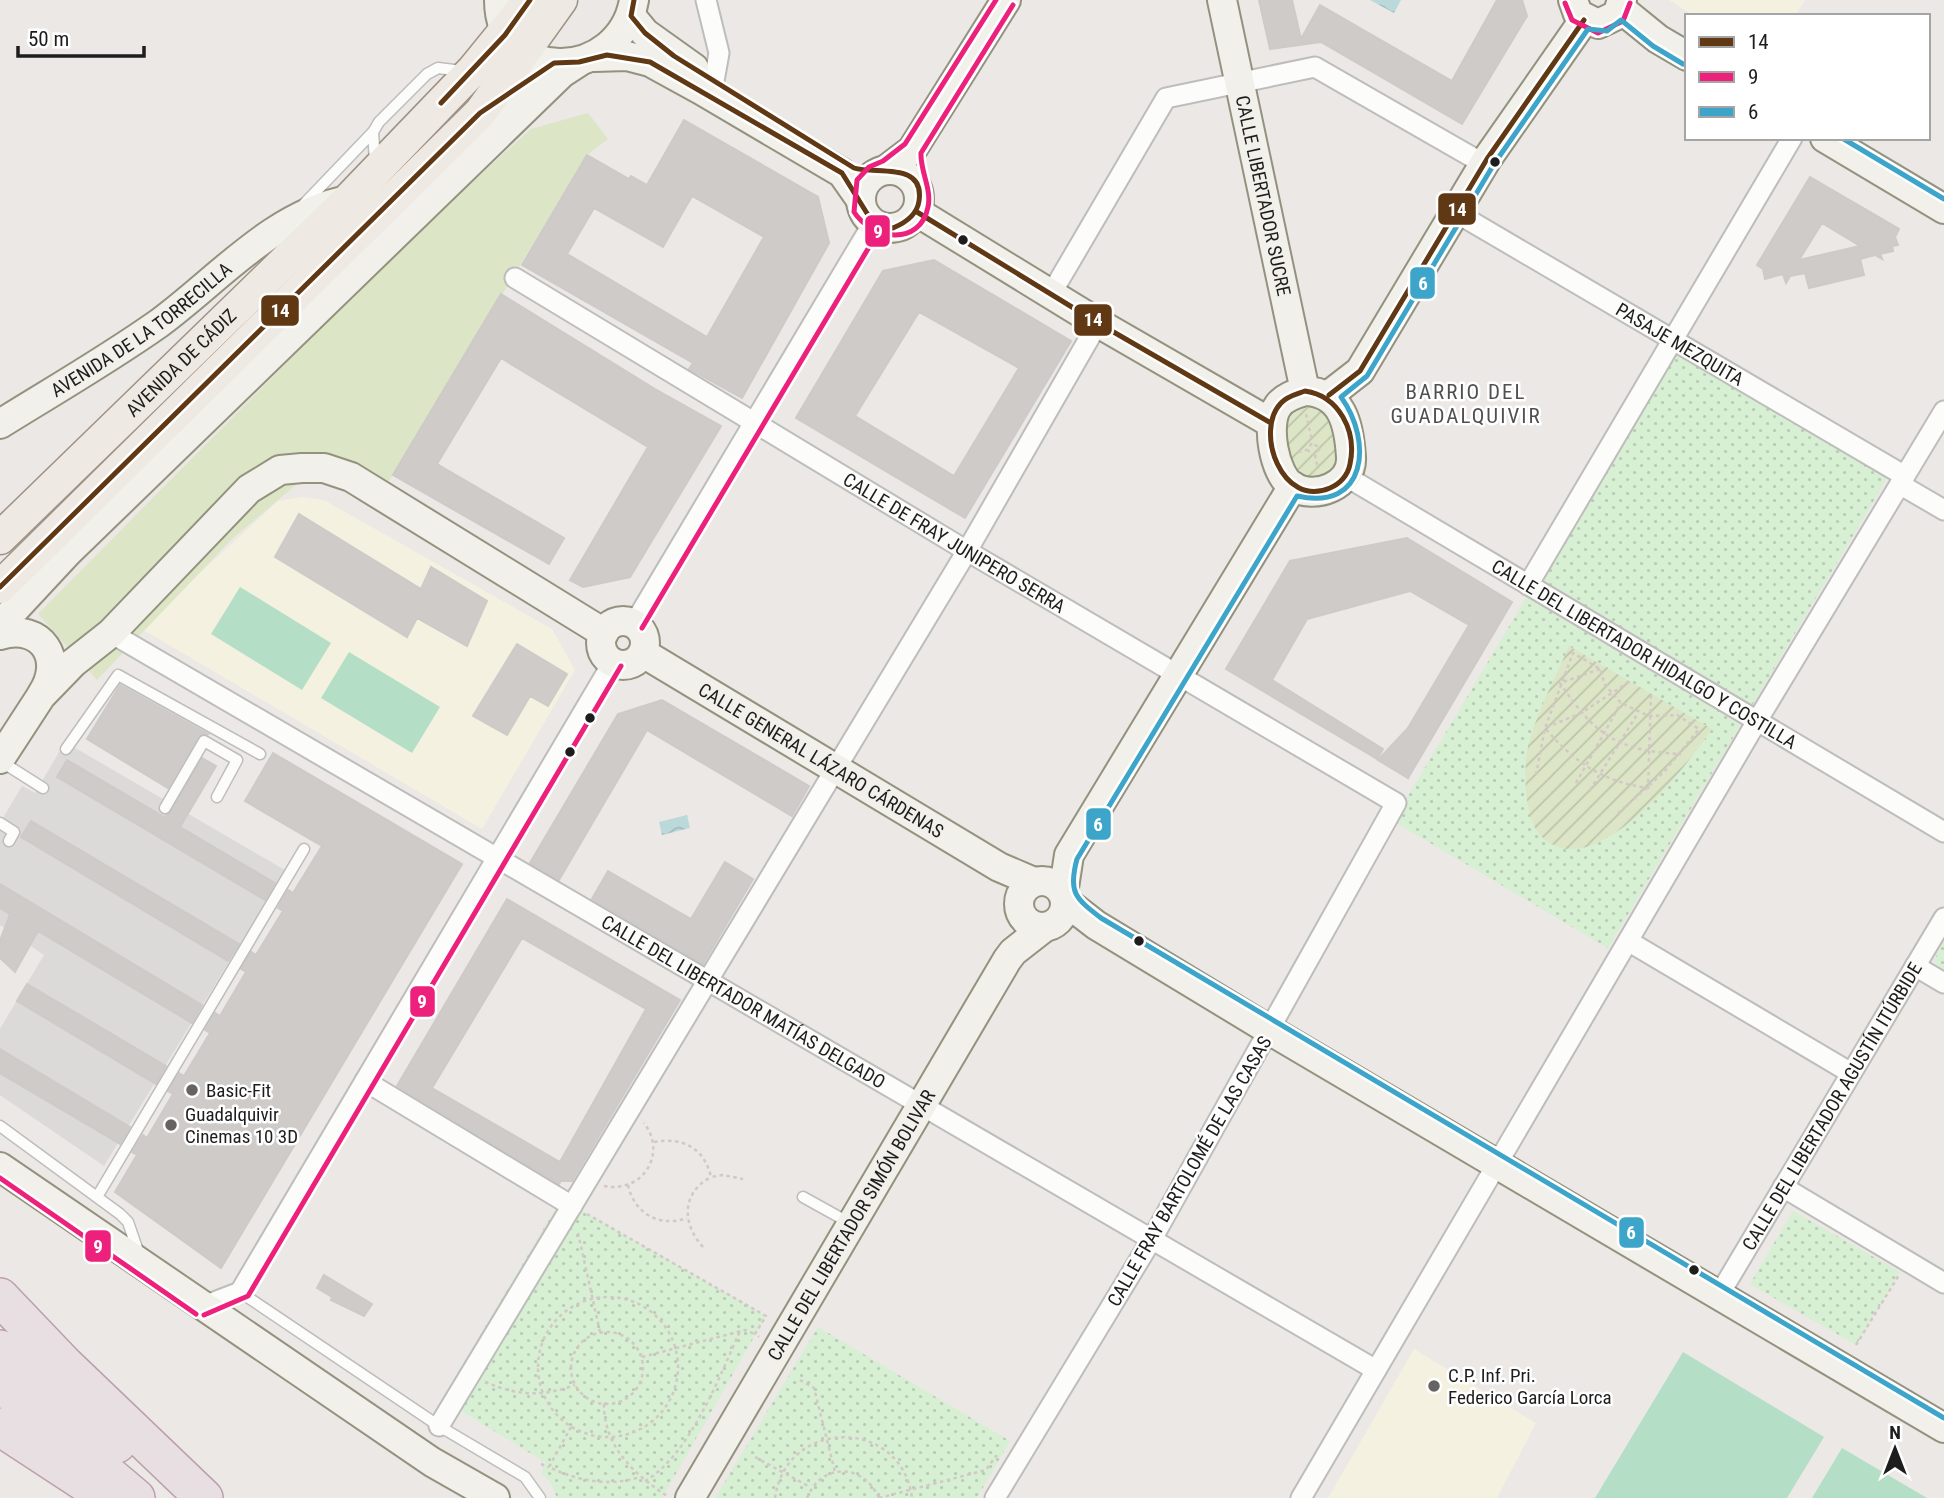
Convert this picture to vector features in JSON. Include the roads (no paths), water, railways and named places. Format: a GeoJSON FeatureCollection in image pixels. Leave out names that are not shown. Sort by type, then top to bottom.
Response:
{"type":"FeatureCollection","features":[{"type":"Feature","properties":{"kind":"highway"},"geometry":{"type":"LineString","coordinates":[[0,1297],[64,1364],[204,1498]]}},
{"type":"Feature","properties":{"kind":"highway"},"geometry":{"type":"LineString","coordinates":[[0,1349],[187,1498]]}},
{"type":"Feature","properties":{"kind":"highway"},"geometry":{"type":"LineString","coordinates":[[0,1383],[136,1498]]}},
{"type":"Feature","properties":{"kind":"highway"},"geometry":{"type":"LineString","coordinates":[[0,1427],[107,1498]]}},
{"type":"Feature","properties":{"kind":"main road","name":"AVENIDA DE CÁDIZ"},"geometry":{"type":"LineString","coordinates":[[530,0],[551,54]]}},
{"type":"Feature","properties":{"kind":"main road","name":"AVENIDA DE CÁDIZ"},"geometry":{"type":"LineString","coordinates":[[0,587],[480,113],[551,54],[561,0]]}},
{"type":"Feature","properties":{"kind":"main road","name":"AVENIDA DE CÁDIZ"},"geometry":{"type":"LineString","coordinates":[[0,538],[348,200],[473,70],[551,54]]}},
{"type":"Feature","properties":{"kind":"street"},"geometry":{"type":"LineString","coordinates":[[499,0],[551,54],[627,56],[650,62],[691,84],[842,173],[867,211],[892,228],[902,226],[917,212],[920,195],[910,166],[912,150]]}},
{"type":"Feature","properties":{"kind":"street"},"geometry":{"type":"LineString","coordinates":[[706,0],[719,53],[714,81]]}},
{"type":"Feature","properties":{"kind":"street"},"geometry":{"type":"LineString","coordinates":[[634,624],[757,422],[867,211],[864,185],[912,150],[1006,0]]}},
{"type":"Feature","properties":{"kind":"street","name":"CALLE LIBERTADOR SUCRE"},"geometry":{"type":"LineString","coordinates":[[1222,0],[1313,397]]}},
{"type":"Feature","properties":{"kind":"street"},"geometry":{"type":"LineString","coordinates":[[1313,397],[1360,371],[1578,10],[1605,23],[1622,4],[1658,39],[1685,55]]}},
{"type":"Feature","properties":{"kind":"street"},"geometry":{"type":"LineString","coordinates":[[551,54],[620,35],[632,8]]}},
{"type":"Feature","properties":{"kind":"street"},"geometry":{"type":"LineString","coordinates":[[632,8],[655,41],[835,158],[881,171],[906,173],[913,180]]}},
{"type":"Feature","properties":{"kind":"street","name":"AVENIDA DE CÁDIZ"},"geometry":{"type":"LineString","coordinates":[[0,625],[40,582],[562,73],[551,54]]}},
{"type":"Feature","properties":{"kind":"street"},"geometry":{"type":"LineString","coordinates":[[1051,294],[1166,98],[1315,67],[1484,164]]}},
{"type":"Feature","properties":{"kind":"street"},"geometry":{"type":"LineString","coordinates":[[1528,585],[1791,140]]}},
{"type":"Feature","properties":{"kind":"street"},"geometry":{"type":"LineString","coordinates":[[1828,140],[1944,209]]}},
{"type":"Feature","properties":{"kind":"street","name":"AVENIDA DE LA TORRECILLA"},"geometry":{"type":"LineString","coordinates":[[0,424],[156,326],[279,228],[311,211],[348,200]]}},
{"type":"Feature","properties":{"kind":"street"},"geometry":{"type":"LineString","coordinates":[[917,212],[1098,323],[1271,422]]}},
{"type":"Feature","properties":{"kind":"street","name":"PASAJE MEZQUITA"},"geometry":{"type":"LineString","coordinates":[[1455,212],[1672,339],[1903,481],[1944,510]]}},
{"type":"Feature","properties":{"kind":"street","name":"AVENIDA DE CÁDIZ"},"geometry":{"type":"LineString","coordinates":[[258,369],[279,321],[314,276]]}},
{"type":"Feature","properties":{"kind":"street","name":"CALLE DE FRAY JUNIPERO SERRA"},"geometry":{"type":"LineString","coordinates":[[515,278],[967,551],[1396,803]]}},
{"type":"Feature","properties":{"kind":"street"},"geometry":{"type":"LineString","coordinates":[[439,1426],[967,551],[1098,323]]}},
{"type":"Feature","properties":{"kind":"street"},"geometry":{"type":"LineString","coordinates":[[1289,396],[1313,397],[1343,416],[1352,465],[1346,477],[1333,488],[1316,491],[1293,486],[1280,470],[1271,422],[1277,407],[1289,396]]}},
{"type":"Feature","properties":{"kind":"street"},"geometry":{"type":"LineString","coordinates":[[1301,1498],[1757,721],[1944,411]]}},
{"type":"Feature","properties":{"kind":"street"},"geometry":{"type":"LineString","coordinates":[[0,760],[63,655],[116,628],[249,489],[280,470],[324,468],[351,477],[604,633]]}},
{"type":"Feature","properties":{"kind":"street","name":"CALLE DEL LIBERTADOR HIDALGO Y COSTILLA"},"geometry":{"type":"LineString","coordinates":[[1346,477],[1944,832]]}},
{"type":"Feature","properties":{"kind":"street"},"geometry":{"type":"LineString","coordinates":[[1043,902],[1293,486]]}},
{"type":"Feature","properties":{"kind":"street"},"geometry":{"type":"LineString","coordinates":[[40,582],[34,598],[36,610],[63,655]]}},
{"type":"Feature","properties":{"kind":"street"},"geometry":{"type":"LineString","coordinates":[[614,624],[634,624],[645,640],[643,653],[626,665],[613,662],[602,646],[604,633],[614,624]]}},
{"type":"Feature","properties":{"kind":"street","name":"CALLE DEL LIBERTADOR MATÍAS DELGADO"},"geometry":{"type":"LineString","coordinates":[[116,628],[497,858],[1376,1370]]}},
{"type":"Feature","properties":{"kind":"street"},"geometry":{"type":"LineString","coordinates":[[0,635],[24,632],[63,655]]}},
{"type":"Feature","properties":{"kind":"street","name":"CALLE GENERAL LÁZARO CÁRDENAS"},"geometry":{"type":"LineString","coordinates":[[643,653],[999,867],[1043,902],[1096,925],[1944,1428]]}},
{"type":"Feature","properties":{"kind":"street"},"geometry":{"type":"LineString","coordinates":[[201,1307],[240,1292],[613,662]]}},
{"type":"Feature","properties":{"kind":"street","name":"CALLE FRAY BARTOLOMÉ DE LAS CASAS"},"geometry":{"type":"LineString","coordinates":[[995,1498],[1152,1239],[1271,1031],[1396,803]]}},
{"type":"Feature","properties":{"kind":"street","name":"CALLE DEL LIBERTADOR SIMÓN BOLIVAR"},"geometry":{"type":"LineString","coordinates":[[678,1497],[767,1341],[852,1224],[1043,902]]}},
{"type":"Feature","properties":{"kind":"street","name":"CALLE DEL LIBERTADOR AGUSTÍN ITÚRBIDE"},"geometry":{"type":"LineString","coordinates":[[1719,1295],[1944,918]]}},
{"type":"Feature","properties":{"kind":"street"},"geometry":{"type":"LineString","coordinates":[[1628,941],[1851,1073]]}},
{"type":"Feature","properties":{"kind":"street"},"geometry":{"type":"LineString","coordinates":[[1915,966],[1944,983]]}},
{"type":"Feature","properties":{"kind":"street"},"geometry":{"type":"LineString","coordinates":[[365,1081],[572,1206]]}},
{"type":"Feature","properties":{"kind":"street"},"geometry":{"type":"LineString","coordinates":[[0,1167],[143,1268],[432,1462],[495,1498]]}},
{"type":"Feature","properties":{"kind":"street"},"geometry":{"type":"LineString","coordinates":[[1783,1187],[1944,1283]]}},
{"type":"Feature","properties":{"kind":"lane"},"geometry":{"type":"LineString","coordinates":[[279,228],[427,74],[438,68],[473,70]]}},
{"type":"Feature","properties":{"kind":"lane"},"geometry":{"type":"LineString","coordinates":[[373,132],[374,172]]}},
{"type":"Feature","properties":{"kind":"lane"},"geometry":{"type":"LineString","coordinates":[[66,749],[118,675],[260,754]]}},
{"type":"Feature","properties":{"kind":"lane"},"geometry":{"type":"LineString","coordinates":[[165,808],[204,741],[237,760],[217,797]]}},
{"type":"Feature","properties":{"kind":"lane"},"geometry":{"type":"LineString","coordinates":[[0,760],[43,788]]}},
{"type":"Feature","properties":{"kind":"lane"},"geometry":{"type":"LineString","coordinates":[[0,823],[14,832],[9,841]]}},
{"type":"Feature","properties":{"kind":"lane"},"geometry":{"type":"LineString","coordinates":[[97,1197],[304,849]]}},
{"type":"Feature","properties":{"kind":"lane"},"geometry":{"type":"LineString","coordinates":[[0,1126],[128,1222],[143,1268]]}},
{"type":"Feature","properties":{"kind":"lane"},"geometry":{"type":"LineString","coordinates":[[803,1197],[852,1224]]}},
{"type":"Feature","properties":{"kind":"lane"},"geometry":{"type":"LineString","coordinates":[[240,1292],[439,1426],[526,1477],[540,1498]]}},
{"type":"Feature","properties":{"kind":"water"},"geometry":{"type":"Polygon","coordinates":[[[1370,0],[1401,0],[1394,13],[1370,0]]]}},
{"type":"Feature","properties":{"kind":"water"},"geometry":{"type":"Polygon","coordinates":[[[687,815],[690,828],[662,835],[659,822],[687,815]]]}},
{"type":"Feature","properties":{"kind":"place","name":"Basic-Fit"},"geometry":{"type":"Point","coordinates":[192,1090]}},
{"type":"Feature","properties":{"kind":"place","name":"Guadalquivir Cinemas 10 3D"},"geometry":{"type":"Point","coordinates":[171,1125]}},
{"type":"Feature","properties":{"kind":"place","name":"C.P. Inf. Pri. Federico García Lorca"},"geometry":{"type":"Point","coordinates":[1434,1386]}},
{"type":"Feature","properties":{"kind":"district","name":"BARRIO DEL GUADALQUIVIR"},"geometry":{"type":"Point","coordinates":[1466,404]}}]}
